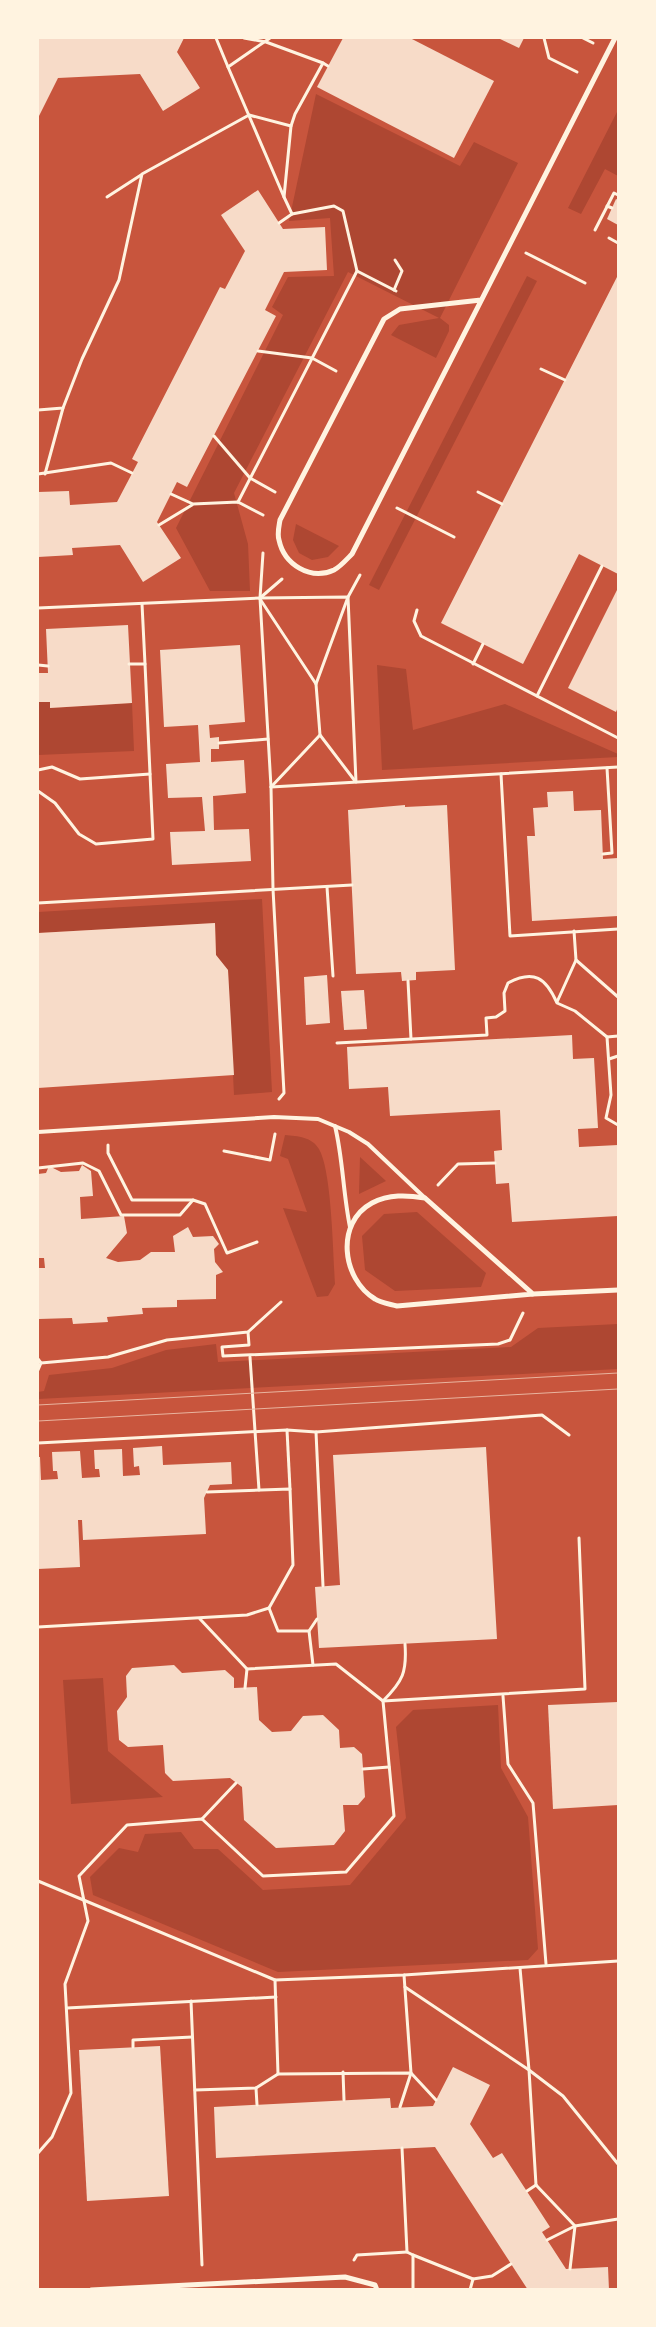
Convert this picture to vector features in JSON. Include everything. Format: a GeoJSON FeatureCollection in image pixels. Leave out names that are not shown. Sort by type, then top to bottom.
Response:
{"type":"FeatureCollection","features":[{"type":"Feature","properties":{"kind":"street"},"geometry":{"type":"LineString","coordinates":[[481,300],[400,309],[384,319],[280,520],[278,538],[284,554],[295,566],[314,573],[334,570],[352,554],[616,38]]}},
{"type":"Feature","properties":{"kind":"street"},"geometry":{"type":"LineString","coordinates":[[533,1294],[425,1198],[397,1196],[377,1200],[361,1212],[351,1228],[346,1241],[350,1269],[363,1290],[376,1300],[397,1306],[533,1294],[618,1290]]}},
{"type":"Feature","properties":{"kind":"street"},"geometry":{"type":"LineString","coordinates":[[91,2290],[345,2276],[375,2284],[377,2290]]}},
{"type":"Feature","properties":{"kind":"lane"},"geometry":{"type":"LineString","coordinates":[[38,1132],[274,1117],[318,1119],[368,1144],[425,1198]]}},
{"type":"Feature","properties":{"kind":"lane"},"geometry":{"type":"LineString","coordinates":[[335,1126],[341,1151],[345,1206],[351,1228]]}},
{"type":"Feature","properties":{"kind":"path"},"geometry":{"type":"LineString","coordinates":[[216,38],[292,214]]}},
{"type":"Feature","properties":{"kind":"path"},"geometry":{"type":"LineString","coordinates":[[244,38],[266,42],[328,66]]}},
{"type":"Feature","properties":{"kind":"path"},"geometry":{"type":"LineString","coordinates":[[228,67],[270,38]]}},
{"type":"Feature","properties":{"kind":"path"},"geometry":{"type":"LineString","coordinates":[[544,38],[550,58],[593,81]]}},
{"type":"Feature","properties":{"kind":"path"},"geometry":{"type":"LineString","coordinates":[[284,197],[295,114],[322,63]]}},
{"type":"Feature","properties":{"kind":"path"},"geometry":{"type":"LineString","coordinates":[[107,197],[142,174],[249,115],[292,126]]}},
{"type":"Feature","properties":{"kind":"path"},"geometry":{"type":"LineString","coordinates":[[45,474],[63,408],[82,359],[119,280],[142,174]]}},
{"type":"Feature","properties":{"kind":"path"},"geometry":{"type":"LineString","coordinates":[[595,230],[614,193],[618,195]]}},
{"type":"Feature","properties":{"kind":"path"},"geometry":{"type":"LineString","coordinates":[[238,502],[357,271],[343,211],[334,206],[292,214],[279,223]]}},
{"type":"Feature","properties":{"kind":"path"},"geometry":{"type":"LineString","coordinates":[[607,206],[612,208]]}},
{"type":"Feature","properties":{"kind":"path"},"geometry":{"type":"LineString","coordinates":[[609,238],[618,243]]}},
{"type":"Feature","properties":{"kind":"path"},"geometry":{"type":"LineString","coordinates":[[510,245],[585,283]]}},
{"type":"Feature","properties":{"kind":"path"},"geometry":{"type":"LineString","coordinates":[[394,290],[402,271],[395,260]]}},
{"type":"Feature","properties":{"kind":"path"},"geometry":{"type":"LineString","coordinates":[[357,271],[424,305]]}},
{"type":"Feature","properties":{"kind":"path"},"geometry":{"type":"LineString","coordinates":[[258,351],[312,358],[353,380]]}},
{"type":"Feature","properties":{"kind":"path"},"geometry":{"type":"LineString","coordinates":[[541,369],[565,380]]}},
{"type":"Feature","properties":{"kind":"path"},"geometry":{"type":"LineString","coordinates":[[38,410],[63,408]]}},
{"type":"Feature","properties":{"kind":"path"},"geometry":{"type":"LineString","coordinates":[[214,436],[250,478],[290,500]]}},
{"type":"Feature","properties":{"kind":"path"},"geometry":{"type":"LineString","coordinates":[[38,474],[111,463],[132,473]]}},
{"type":"Feature","properties":{"kind":"path"},"geometry":{"type":"LineString","coordinates":[[478,492],[502,504]]}},
{"type":"Feature","properties":{"kind":"path"},"geometry":{"type":"LineString","coordinates":[[171,494],[192,504],[238,502],[265,516],[280,520]]}},
{"type":"Feature","properties":{"kind":"path"},"geometry":{"type":"LineString","coordinates":[[380,499],[454,537]]}},
{"type":"Feature","properties":{"kind":"path"},"geometry":{"type":"LineString","coordinates":[[159,524],[192,504]]}},
{"type":"Feature","properties":{"kind":"path"},"geometry":{"type":"LineString","coordinates":[[224,1151],[270,1160],[275,1136],[274,1107],[284,1093],[273,889],[271,787],[260,598],[263,546]]}},
{"type":"Feature","properties":{"kind":"path"},"geometry":{"type":"LineString","coordinates":[[260,598],[295,566]]}},
{"type":"Feature","properties":{"kind":"path"},"geometry":{"type":"LineString","coordinates":[[537,696],[602,566]]}},
{"type":"Feature","properties":{"kind":"path"},"geometry":{"type":"LineString","coordinates":[[38,608],[260,598],[348,597]]}},
{"type":"Feature","properties":{"kind":"path"},"geometry":{"type":"LineString","coordinates":[[348,597],[316,684],[320,735],[356,782]]}},
{"type":"Feature","properties":{"kind":"path"},"geometry":{"type":"LineString","coordinates":[[348,597],[356,782]]}},
{"type":"Feature","properties":{"kind":"path"},"geometry":{"type":"LineString","coordinates":[[260,598],[316,684]]}},
{"type":"Feature","properties":{"kind":"path"},"geometry":{"type":"LineString","coordinates":[[38,791],[55,803],[78,834],[96,844],[153,839],[142,604]]}},
{"type":"Feature","properties":{"kind":"path"},"geometry":{"type":"LineString","coordinates":[[417,610],[414,621],[421,636],[618,738]]}},
{"type":"Feature","properties":{"kind":"path"},"geometry":{"type":"LineString","coordinates":[[473,664],[483,644]]}},
{"type":"Feature","properties":{"kind":"path"},"geometry":{"type":"LineString","coordinates":[[130,664],[145,664]]}},
{"type":"Feature","properties":{"kind":"path"},"geometry":{"type":"LineString","coordinates":[[38,665],[48,666]]}},
{"type":"Feature","properties":{"kind":"path"},"geometry":{"type":"LineString","coordinates":[[271,787],[320,735]]}},
{"type":"Feature","properties":{"kind":"path"},"geometry":{"type":"LineString","coordinates":[[219,743],[268,739]]}},
{"type":"Feature","properties":{"kind":"path"},"geometry":{"type":"LineString","coordinates":[[38,770],[52,767],[80,779],[150,774]]}},
{"type":"Feature","properties":{"kind":"path"},"geometry":{"type":"LineString","coordinates":[[603,854],[612,853],[607,768]]}},
{"type":"Feature","properties":{"kind":"path"},"geometry":{"type":"LineString","coordinates":[[271,787],[618,768]]}},
{"type":"Feature","properties":{"kind":"path"},"geometry":{"type":"LineString","coordinates":[[500,774],[510,936],[618,928]]}},
{"type":"Feature","properties":{"kind":"path"},"geometry":{"type":"LineString","coordinates":[[38,903],[352,886]]}},
{"type":"Feature","properties":{"kind":"path"},"geometry":{"type":"LineString","coordinates":[[327,887],[332,976]]}},
{"type":"Feature","properties":{"kind":"path"},"geometry":{"type":"LineString","coordinates":[[557,1003],[576,960],[574,931]]}},
{"type":"Feature","properties":{"kind":"path"},"geometry":{"type":"LineString","coordinates":[[576,960],[618,997]]}},
{"type":"Feature","properties":{"kind":"path"},"geometry":{"type":"LineString","coordinates":[[337,1043],[487,1036],[486,1018],[496,1017],[505,1011],[504,993],[508,984],[525,976],[537,978],[549,985],[557,1003],[575,1011],[607,1037],[618,1036]]}},
{"type":"Feature","properties":{"kind":"path"},"geometry":{"type":"LineString","coordinates":[[408,981],[411,1039]]}},
{"type":"Feature","properties":{"kind":"path"},"geometry":{"type":"LineString","coordinates":[[607,1037],[611,1095],[606,1118],[618,1125]]}},
{"type":"Feature","properties":{"kind":"path"},"geometry":{"type":"LineString","coordinates":[[608,1059],[618,1056]]}},
{"type":"Feature","properties":{"kind":"path"},"geometry":{"type":"LineString","coordinates":[[106,1127],[108,1153],[132,1200],[193,1200],[205,1204],[227,1253],[257,1242]]}},
{"type":"Feature","properties":{"kind":"path"},"geometry":{"type":"LineString","coordinates":[[38,1168],[83,1163],[99,1171],[122,1215],[180,1214],[193,1200]]}},
{"type":"Feature","properties":{"kind":"path"},"geometry":{"type":"LineString","coordinates":[[425,1198],[458,1164],[495,1164]]}},
{"type":"Feature","properties":{"kind":"path"},"geometry":{"type":"LineString","coordinates":[[248,1332],[249,1345],[222,1347],[223,1356],[250,1357],[498,1344],[510,1340],[533,1294]]}},
{"type":"Feature","properties":{"kind":"path"},"geometry":{"type":"LineString","coordinates":[[41,1364],[108,1357],[167,1340],[248,1332],[281,1302]]}},
{"type":"Feature","properties":{"kind":"path"},"geometry":{"type":"LineString","coordinates":[[250,1357],[259,1490]]}},
{"type":"Feature","properties":{"kind":"path"},"geometry":{"type":"LineString","coordinates":[[38,1359],[41,1364]]}},
{"type":"Feature","properties":{"kind":"path"},"geometry":{"type":"LineString","coordinates":[[38,1370],[41,1364]]}},
{"type":"Feature","properties":{"kind":"path"},"geometry":{"type":"LineString","coordinates":[[38,1443],[287,1430],[316,1432],[542,1414],[569,1435]]}},
{"type":"Feature","properties":{"kind":"path"},"geometry":{"type":"LineString","coordinates":[[38,1627],[200,1619],[247,1615],[269,1608],[294,1565],[287,1430]]}},
{"type":"Feature","properties":{"kind":"path"},"geometry":{"type":"LineString","coordinates":[[316,1432],[323,1586]]}},
{"type":"Feature","properties":{"kind":"path"},"geometry":{"type":"LineString","coordinates":[[207,1492],[290,1489]]}},
{"type":"Feature","properties":{"kind":"path"},"geometry":{"type":"LineString","coordinates":[[247,1669],[336,1664],[383,1701],[503,1696],[585,1690],[579,1538]]}},
{"type":"Feature","properties":{"kind":"path"},"geometry":{"type":"LineString","coordinates":[[269,1608],[278,1631],[309,1631]]}},
{"type":"Feature","properties":{"kind":"path"},"geometry":{"type":"LineString","coordinates":[[200,1619],[247,1669],[245,1688]]}},
{"type":"Feature","properties":{"kind":"path"},"geometry":{"type":"LineString","coordinates":[[312,1665],[309,1631],[317,1619]]}},
{"type":"Feature","properties":{"kind":"path"},"geometry":{"type":"LineString","coordinates":[[383,1701],[399,1685],[407,1664],[405,1644]]}},
{"type":"Feature","properties":{"kind":"path"},"geometry":{"type":"LineString","coordinates":[[503,1696],[508,1764],[533,1803],[546,1965]]}},
{"type":"Feature","properties":{"kind":"path"},"geometry":{"type":"LineString","coordinates":[[202,1818],[263,1876],[346,1872],[394,1816],[383,1701]]}},
{"type":"Feature","properties":{"kind":"path"},"geometry":{"type":"LineString","coordinates":[[363,1770],[389,1768]]}},
{"type":"Feature","properties":{"kind":"path"},"geometry":{"type":"LineString","coordinates":[[38,2152],[52,2137],[70,2093],[65,1984],[88,1921],[79,1876],[127,1825],[202,1818],[236,1782]]}},
{"type":"Feature","properties":{"kind":"path"},"geometry":{"type":"LineString","coordinates":[[38,1881],[275,1980],[404,1975],[618,1961]]}},
{"type":"Feature","properties":{"kind":"path"},"geometry":{"type":"LineString","coordinates":[[520,1968],[536,2185],[574,2226],[570,2269]]}},
{"type":"Feature","properties":{"kind":"path"},"geometry":{"type":"LineString","coordinates":[[400,2107],[411,2073],[404,1975]]}},
{"type":"Feature","properties":{"kind":"path"},"geometry":{"type":"LineString","coordinates":[[275,1980],[278,2074]]}},
{"type":"Feature","properties":{"kind":"path"},"geometry":{"type":"LineString","coordinates":[[405,1988],[529,2070],[563,2096],[618,2164]]}},
{"type":"Feature","properties":{"kind":"path"},"geometry":{"type":"LineString","coordinates":[[67,2008],[276,1996]]}},
{"type":"Feature","properties":{"kind":"path"},"geometry":{"type":"LineString","coordinates":[[191,2001],[203,2283]]}},
{"type":"Feature","properties":{"kind":"path"},"geometry":{"type":"LineString","coordinates":[[133,2047],[133,2040],[192,2037]]}},
{"type":"Feature","properties":{"kind":"path"},"geometry":{"type":"LineString","coordinates":[[343,2072],[344,2100]]}},
{"type":"Feature","properties":{"kind":"path"},"geometry":{"type":"LineString","coordinates":[[195,2090],[256,2088],[278,2074],[343,2072],[411,2073],[436,2100]]}},
{"type":"Feature","properties":{"kind":"path"},"geometry":{"type":"LineString","coordinates":[[256,2088],[257,2105]]}},
{"type":"Feature","properties":{"kind":"path"},"geometry":{"type":"LineString","coordinates":[[402,2148],[407,2252]]}},
{"type":"Feature","properties":{"kind":"path"},"geometry":{"type":"LineString","coordinates":[[526,2191],[536,2185]]}},
{"type":"Feature","properties":{"kind":"path"},"geometry":{"type":"LineString","coordinates":[[547,2240],[574,2226],[618,2219]]}},
{"type":"Feature","properties":{"kind":"path"},"geometry":{"type":"LineString","coordinates":[[345,2276],[357,2254],[407,2252],[473,2279],[492,2276],[511,2264]]}},
{"type":"Feature","properties":{"kind":"path"},"geometry":{"type":"LineString","coordinates":[[413,2255],[414,2290]]}},
{"type":"Feature","properties":{"kind":"path"},"geometry":{"type":"LineString","coordinates":[[470,2290],[473,2279]]}},
{"type":"Feature","properties":{"kind":"shaded area"},"geometry":{"type":"Polygon","coordinates":[[[316,94],[460,166],[474,142],[518,163],[440,318],[449,325],[449,331],[436,358],[391,335],[399,325],[439,318],[348,272],[234,493],[248,544],[250,591],[210,591],[176,528],[283,315],[272,307],[288,277],[334,276],[330,218],[289,221],[316,94]]]}},
{"type":"Feature","properties":{"kind":"shaded area"},"geometry":{"type":"Polygon","coordinates":[[[618,110],[618,176],[605,169],[581,214],[568,208],[618,110]]]}},
{"type":"Feature","properties":{"kind":"shaded area"},"geometry":{"type":"Polygon","coordinates":[[[527,276],[537,281],[379,590],[369,585],[527,276]]]}},
{"type":"Feature","properties":{"kind":"shaded area"},"geometry":{"type":"Polygon","coordinates":[[[296,524],[339,546],[328,557],[312,560],[299,553],[293,540],[296,524]]]}},
{"type":"Feature","properties":{"kind":"shaded area"},"geometry":{"type":"Polygon","coordinates":[[[377,665],[406,669],[413,730],[505,704],[618,754],[618,757],[382,770],[377,665]]]}},
{"type":"Feature","properties":{"kind":"shaded area"},"geometry":{"type":"Polygon","coordinates":[[[38,702],[50,702],[51,708],[132,703],[134,751],[38,755],[38,702]]]}},
{"type":"Feature","properties":{"kind":"shaded area"},"geometry":{"type":"Polygon","coordinates":[[[262,899],[272,1092],[234,1095],[228,970],[216,955],[215,923],[38,933],[38,912],[262,899]]]}},
{"type":"Feature","properties":{"kind":"shaded area"},"geometry":{"type":"Polygon","coordinates":[[[285,1135],[300,1137],[313,1142],[319,1149],[323,1160],[329,1194],[335,1284],[328,1296],[317,1297],[283,1208],[307,1212],[288,1159],[280,1156],[285,1135]]]}},
{"type":"Feature","properties":{"kind":"shaded area"},"geometry":{"type":"Polygon","coordinates":[[[360,1157],[386,1181],[359,1194],[360,1157]]]}},
{"type":"Feature","properties":{"kind":"shaded area"},"geometry":{"type":"Polygon","coordinates":[[[417,1212],[486,1273],[481,1287],[395,1291],[365,1270],[362,1236],[384,1214],[417,1212]]]}},
{"type":"Feature","properties":{"kind":"shaded area"},"geometry":{"type":"Polygon","coordinates":[[[618,1324],[618,1369],[38,1399],[38,1392],[44,1391],[49,1375],[112,1368],[166,1350],[216,1344],[218,1362],[511,1347],[538,1328],[618,1324]]]}},
{"type":"Feature","properties":{"kind":"shaded area"},"geometry":{"type":"Polygon","coordinates":[[[103,1678],[108,1751],[163,1797],[71,1804],[63,1680],[103,1678]]]}},
{"type":"Feature","properties":{"kind":"shaded area"},"geometry":{"type":"Polygon","coordinates":[[[498,1705],[501,1768],[528,1817],[538,1949],[528,1960],[278,1972],[93,1895],[90,1877],[119,1848],[138,1852],[145,1834],[181,1832],[194,1849],[218,1849],[263,1890],[350,1885],[406,1818],[396,1727],[413,1710],[498,1705]]]}},
{"type":"Feature","properties":{"kind":"building"},"geometry":{"type":"Polygon","coordinates":[[[38,38],[184,38],[177,52],[200,88],[163,111],[140,74],[58,78],[38,118],[38,38]]]}},
{"type":"Feature","properties":{"kind":"building"},"geometry":{"type":"Polygon","coordinates":[[[343,38],[410,38],[494,81],[454,158],[317,87],[343,38]]]}},
{"type":"Feature","properties":{"kind":"building"},"geometry":{"type":"Polygon","coordinates":[[[498,38],[524,38],[519,48],[498,38]]]}},
{"type":"Feature","properties":{"kind":"building"},"geometry":{"type":"Polygon","coordinates":[[[258,190],[283,229],[325,227],[327,270],[284,272],[265,310],[276,316],[187,487],[177,482],[157,522],[181,558],[143,582],[120,545],[72,548],[73,555],[38,557],[38,492],[69,491],[70,505],[117,502],[138,462],[132,459],[220,287],[225,289],[245,251],[221,215],[258,190]]]}},
{"type":"Feature","properties":{"kind":"building"},"geometry":{"type":"Polygon","coordinates":[[[616,199],[618,200],[618,225],[607,219],[616,199]]]}},
{"type":"Feature","properties":{"kind":"building"},"geometry":{"type":"Polygon","coordinates":[[[618,275],[618,574],[579,554],[523,664],[441,623],[618,275]]]}},
{"type":"Feature","properties":{"kind":"building"},"geometry":{"type":"Polygon","coordinates":[[[618,588],[618,707],[616,712],[568,688],[618,588]]]}},
{"type":"Feature","properties":{"kind":"building"},"geometry":{"type":"Polygon","coordinates":[[[128,625],[132,703],[50,708],[50,702],[38,702],[38,673],[48,673],[46,629],[128,625]]]}},
{"type":"Feature","properties":{"kind":"building"},"geometry":{"type":"Polygon","coordinates":[[[240,645],[245,722],[209,725],[210,738],[219,737],[219,749],[211,749],[211,762],[244,760],[246,793],[213,796],[214,830],[249,829],[251,861],[172,865],[170,832],[205,831],[202,797],[168,798],[166,764],[200,762],[198,725],[164,727],[160,650],[240,645]]]}},
{"type":"Feature","properties":{"kind":"building"},"geometry":{"type":"Polygon","coordinates":[[[573,791],[574,811],[601,810],[603,859],[618,858],[618,916],[532,921],[527,836],[535,836],[533,808],[548,807],[547,792],[573,791]]]}},
{"type":"Feature","properties":{"kind":"building"},"geometry":{"type":"Polygon","coordinates":[[[405,805],[405,807],[447,805],[455,970],[416,972],[416,980],[402,981],[401,972],[356,974],[348,810],[405,805]]]}},
{"type":"Feature","properties":{"kind":"building"},"geometry":{"type":"Polygon","coordinates":[[[215,923],[216,955],[228,970],[234,1075],[38,1088],[38,933],[215,923]]]}},
{"type":"Feature","properties":{"kind":"building"},"geometry":{"type":"Polygon","coordinates":[[[327,975],[330,1023],[306,1025],[304,977],[327,975]]]}},
{"type":"Feature","properties":{"kind":"building"},"geometry":{"type":"Polygon","coordinates":[[[364,990],[367,1029],[344,1030],[341,991],[364,990]]]}},
{"type":"Feature","properties":{"kind":"building"},"geometry":{"type":"Polygon","coordinates":[[[572,1035],[573,1059],[594,1058],[598,1128],[578,1129],[579,1147],[618,1145],[618,1216],[512,1222],[509,1183],[496,1184],[494,1151],[502,1150],[500,1110],[390,1116],[388,1087],[349,1089],[347,1047],[572,1035]]]}},
{"type":"Feature","properties":{"kind":"building"},"geometry":{"type":"Polygon","coordinates":[[[82,1165],[91,1171],[93,1196],[80,1197],[81,1219],[124,1216],[127,1233],[106,1258],[118,1262],[140,1260],[151,1252],[175,1252],[173,1236],[188,1227],[193,1237],[213,1236],[219,1244],[214,1249],[215,1262],[223,1272],[216,1275],[216,1299],[177,1300],[177,1307],[142,1308],[143,1314],[107,1317],[108,1322],[73,1324],[72,1318],[39,1319],[38,1268],[45,1268],[44,1258],[38,1258],[38,1174],[46,1173],[49,1166],[61,1172],[79,1171],[82,1165]]]}},
{"type":"Feature","properties":{"kind":"building"},"geometry":{"type":"Polygon","coordinates":[[[162,1446],[163,1465],[231,1462],[232,1484],[210,1485],[204,1498],[206,1534],[83,1540],[82,1520],[78,1520],[80,1567],[38,1569],[38,1457],[40,1457],[41,1480],[58,1479],[57,1471],[53,1471],[52,1452],[80,1451],[82,1478],[100,1477],[99,1469],[95,1469],[94,1450],[122,1449],[123,1476],[140,1475],[139,1466],[134,1467],[133,1448],[162,1446]]]}},
{"type":"Feature","properties":{"kind":"building"},"geometry":{"type":"Polygon","coordinates":[[[486,1447],[497,1639],[319,1648],[315,1587],[340,1585],[333,1455],[486,1447]]]}},
{"type":"Feature","properties":{"kind":"building"},"geometry":{"type":"Polygon","coordinates":[[[174,1665],[182,1673],[225,1670],[234,1678],[234,1688],[257,1687],[259,1720],[272,1732],[291,1731],[303,1716],[323,1715],[339,1730],[340,1748],[354,1747],[362,1754],[365,1797],[358,1805],[343,1805],[345,1831],[334,1845],[276,1848],[244,1820],[242,1787],[230,1778],[173,1781],[165,1773],[163,1745],[128,1747],[119,1740],[117,1711],[127,1697],[126,1676],[132,1668],[174,1665]]]}},
{"type":"Feature","properties":{"kind":"building"},"geometry":{"type":"Polygon","coordinates":[[[618,1702],[618,1805],[553,1809],[548,1705],[618,1702]]]}},
{"type":"Feature","properties":{"kind":"building"},"geometry":{"type":"Polygon","coordinates":[[[160,2046],[169,2196],[87,2201],[79,2050],[160,2046]]]}},
{"type":"Feature","properties":{"kind":"building"},"geometry":{"type":"Polygon","coordinates":[[[453,2067],[490,2085],[470,2124],[493,2158],[502,2153],[550,2227],[542,2232],[566,2269],[608,2267],[609,2290],[528,2290],[435,2147],[216,2158],[214,2107],[390,2098],[391,2108],[433,2106],[453,2067]]]}},
{"type":"Feature","properties":{"kind":"tram line"},"geometry":{"type":"LineString","coordinates":[[38,1405],[618,1373]]}},
{"type":"Feature","properties":{"kind":"tram line"},"geometry":{"type":"LineString","coordinates":[[38,1421],[618,1389]]}}]}
